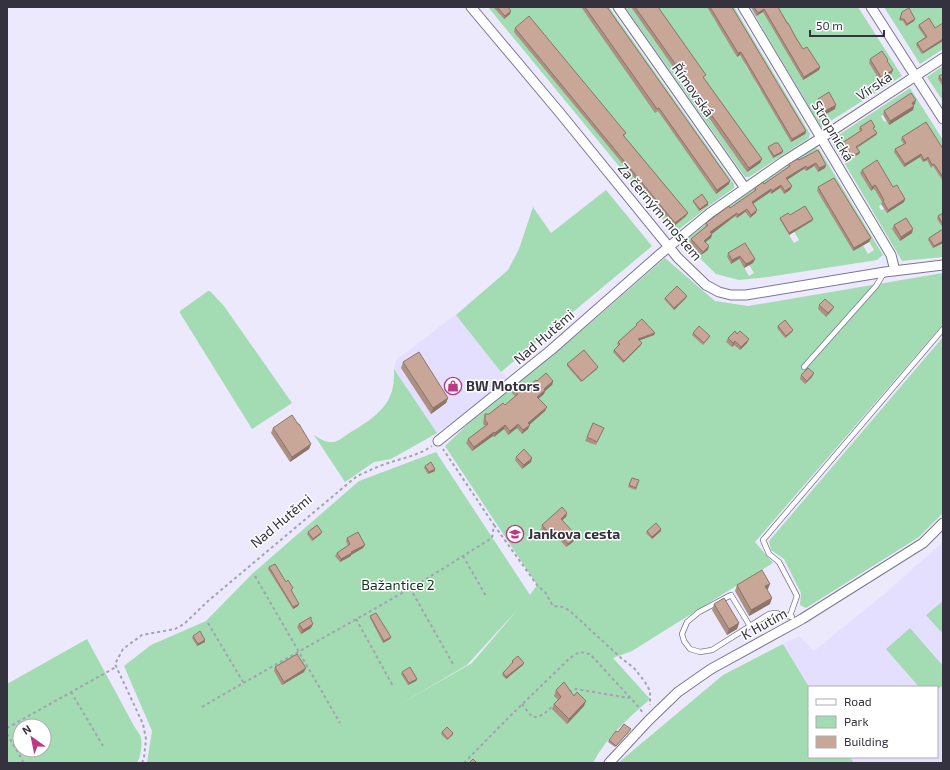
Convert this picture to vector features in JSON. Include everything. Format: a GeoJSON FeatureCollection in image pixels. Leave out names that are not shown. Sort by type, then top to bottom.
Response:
{"type":"FeatureCollection","features":[{"type":"Feature","properties":{"kind":"street","name":"Za černým mostem"},"geometry":{"type":"LineString","coordinates":[[471,7],[560,113],[668,247],[706,285],[719,292],[730,295],[746,295],[885,272],[943,266]]}},
{"type":"Feature","properties":{"kind":"street","name":"Římovská"},"geometry":{"type":"LineString","coordinates":[[618,7],[745,188]]}},
{"type":"Feature","properties":{"kind":"street","name":"Stropnická"},"geometry":{"type":"LineString","coordinates":[[742,7],[891,255],[895,271]]}},
{"type":"Feature","properties":{"kind":"street"},"geometry":{"type":"LineString","coordinates":[[871,7],[943,119]]}},
{"type":"Feature","properties":{"kind":"street","name":"Vírská"},"geometry":{"type":"LineString","coordinates":[[821,138],[943,58]]}},
{"type":"Feature","properties":{"kind":"street","name":"Nad Hutěmi"},"geometry":{"type":"LineString","coordinates":[[438,441],[551,350],[668,247],[710,213],[783,162],[821,138]]}},
{"type":"Feature","properties":{"kind":"street","name":"K Hutím"},"geometry":{"type":"LineString","coordinates":[[609,763],[649,720],[678,692],[711,669],[802,619],[923,543],[943,523]]}},
{"type":"Feature","properties":{"kind":"lane"},"geometry":{"type":"LineString","coordinates":[[804,367],[876,286],[885,272]]}},
{"type":"Feature","properties":{"kind":"lane"},"geometry":{"type":"LineString","coordinates":[[790,616],[797,596],[779,562],[769,554],[763,540],[943,329]]}},
{"type":"Feature","properties":{"kind":"lane"},"geometry":{"type":"LineString","coordinates":[[750,626],[731,595],[699,612],[687,622],[682,634],[684,641],[690,649],[700,652],[712,650],[750,626],[769,614],[775,613],[802,619]]}},
{"type":"Feature","properties":{"kind":"path"},"geometry":{"type":"LineString","coordinates":[[438,441],[494,525],[537,585],[545,592],[553,606],[563,606],[570,611],[634,668],[645,682],[650,691],[651,701],[649,720]]}},
{"type":"Feature","properties":{"kind":"path","name":"Nad Hutěmi"},"geometry":{"type":"LineString","coordinates":[[116,667],[115,664],[123,649],[142,635],[175,629],[184,624],[208,601],[357,476],[380,466],[426,450],[438,441]]}},
{"type":"Feature","properties":{"kind":"path"},"geometry":{"type":"LineString","coordinates":[[202,707],[410,588],[492,538],[494,525]]}},
{"type":"Feature","properties":{"kind":"path"},"geometry":{"type":"LineString","coordinates":[[463,556],[486,596]]}},
{"type":"Feature","properties":{"kind":"path"},"geometry":{"type":"LineString","coordinates":[[255,576],[340,723]]}},
{"type":"Feature","properties":{"kind":"path"},"geometry":{"type":"LineString","coordinates":[[410,588],[453,664]]}},
{"type":"Feature","properties":{"kind":"path"},"geometry":{"type":"LineString","coordinates":[[356,619],[393,686]]}},
{"type":"Feature","properties":{"kind":"path"},"geometry":{"type":"LineString","coordinates":[[208,623],[244,682]]}},
{"type":"Feature","properties":{"kind":"path"},"geometry":{"type":"LineString","coordinates":[[464,763],[522,704],[570,658],[579,652],[590,654],[638,705],[649,720]]}},
{"type":"Feature","properties":{"kind":"path"},"geometry":{"type":"LineString","coordinates":[[7,728],[116,667],[142,724],[146,739],[142,763]]}},
{"type":"Feature","properties":{"kind":"path"},"geometry":{"type":"LineString","coordinates":[[568,693],[576,689],[631,698]]}},
{"type":"Feature","properties":{"kind":"path"},"geometry":{"type":"LineString","coordinates":[[71,692],[103,746]]}},
{"type":"Feature","properties":{"kind":"path"},"geometry":{"type":"LineString","coordinates":[[522,704],[532,717],[537,717],[557,702]]}},
{"type":"Feature","properties":{"kind":"path"},"geometry":{"type":"LineString","coordinates":[[7,734],[24,763]]}},
{"type":"Feature","properties":{"kind":"shaded area"},"geometry":{"type":"Polygon","coordinates":[[[455,315],[508,380],[503,386],[437,433],[394,369],[396,360],[455,315]]]}},
{"type":"Feature","properties":{"kind":"shaded area"},"geometry":{"type":"Polygon","coordinates":[[[943,542],[943,763],[854,763],[851,758],[938,758],[938,686],[808,686],[783,644],[799,636],[814,651],[883,595],[943,542]]]}},
{"type":"Feature","properties":{"kind":"green space"},"geometry":{"type":"Polygon","coordinates":[[[488,7],[493,7],[504,19],[507,7],[581,7],[586,14],[595,7],[609,7],[734,184],[734,188],[674,233],[488,7]]]}},
{"type":"Feature","properties":{"kind":"green space"},"geometry":{"type":"Polygon","coordinates":[[[625,7],[634,7],[639,13],[637,15],[643,23],[658,12],[654,7],[714,7],[716,11],[711,13],[716,22],[732,13],[729,7],[734,7],[810,134],[809,138],[749,177],[745,177],[625,7]],[[664,21],[648,31],[654,40],[656,38],[662,46],[660,48],[666,56],[681,45],[675,37],[671,40],[665,32],[669,29],[664,21]],[[738,22],[722,31],[727,40],[732,37],[737,45],[732,48],[737,57],[753,47],[741,32],[743,30],[738,22]],[[687,54],[672,64],[677,73],[680,71],[685,79],[683,81],[689,89],[704,78],[699,70],[694,73],[688,65],[693,62],[687,54]],[[758,56],[745,64],[750,73],[754,71],[758,79],[755,81],[760,90],[774,82],[769,73],[766,74],[761,66],[763,65],[758,56]],[[708,88],[695,97],[700,106],[703,104],[708,112],[706,114],[712,122],[725,113],[719,105],[716,107],[710,99],[713,96],[708,88]],[[779,91],[766,99],[771,107],[774,106],[779,114],[776,116],[781,125],[794,117],[789,108],[787,109],[782,101],[784,99],[779,91]],[[731,121],[718,130],[724,138],[726,137],[732,145],[730,147],[735,155],[748,146],[743,138],[739,140],[734,132],[737,129],[731,121]]]}},
{"type":"Feature","properties":{"kind":"green space"},"geometry":{"type":"Polygon","coordinates":[[[750,7],[756,16],[761,7],[858,7],[902,76],[821,127],[750,7]]]}},
{"type":"Feature","properties":{"kind":"green space"},"geometry":{"type":"Polygon","coordinates":[[[884,7],[943,7],[943,49],[920,64],[884,7]]]}},
{"type":"Feature","properties":{"kind":"green space"},"geometry":{"type":"Polygon","coordinates":[[[943,66],[943,76],[938,79],[943,87],[943,101],[927,77],[943,66]]]}},
{"type":"Feature","properties":{"kind":"green space"},"geometry":{"type":"Polygon","coordinates":[[[910,88],[943,140],[943,153],[928,159],[931,167],[933,166],[936,170],[943,165],[943,215],[937,219],[943,226],[943,231],[933,248],[943,243],[943,257],[902,261],[831,140],[910,88]],[[910,97],[881,116],[884,122],[886,121],[889,125],[910,97]],[[899,187],[880,198],[883,203],[879,206],[881,210],[884,209],[901,190],[899,187]]]}},
{"type":"Feature","properties":{"kind":"green space"},"geometry":{"type":"Polygon","coordinates":[[[815,148],[819,149],[883,255],[877,260],[739,280],[716,274],[683,242],[731,205],[815,148]],[[816,153],[798,164],[797,162],[788,167],[793,176],[802,171],[801,170],[804,168],[806,171],[814,166],[818,172],[825,168],[816,153]],[[780,175],[763,188],[761,186],[754,191],[759,199],[769,191],[771,194],[780,188],[784,194],[790,190],[780,175]],[[833,181],[817,191],[822,199],[827,197],[832,205],[827,208],[833,216],[849,207],[836,191],[838,190],[833,181]],[[746,199],[729,212],[727,210],[720,215],[725,223],[735,215],[737,218],[745,212],[750,218],[756,213],[746,199]],[[804,208],[789,217],[788,215],[780,220],[794,243],[799,240],[790,225],[793,223],[797,230],[812,221],[804,208]],[[854,216],[838,225],[843,234],[848,231],[853,240],[848,242],[853,251],[863,245],[868,254],[874,250],[864,233],[862,234],[857,226],[859,224],[854,216]],[[712,220],[705,226],[707,229],[690,242],[701,255],[708,250],[703,244],[711,238],[709,235],[719,228],[712,220]],[[744,247],[727,257],[731,264],[739,259],[749,276],[754,273],[749,265],[753,262],[744,247]]]}},
{"type":"Feature","properties":{"kind":"green space"},"geometry":{"type":"Polygon","coordinates":[[[606,190],[652,246],[501,372],[456,315],[508,270],[519,249],[533,207],[551,233],[606,190]]]}},
{"type":"Feature","properties":{"kind":"green space","name":"Bažantice 2"},"geometry":{"type":"Polygon","coordinates":[[[665,258],[715,301],[748,306],[943,273],[943,324],[755,542],[773,563],[632,651],[613,658],[650,699],[611,736],[593,763],[147,763],[152,731],[124,666],[151,645],[206,621],[253,573],[359,481],[436,452],[530,595],[537,585],[445,446],[468,424],[579,333],[665,258]],[[519,608],[467,665],[397,706],[472,663],[519,608]]]}},
{"type":"Feature","properties":{"kind":"green space"},"geometry":{"type":"Polygon","coordinates":[[[210,291],[224,306],[292,403],[252,429],[180,313],[180,311],[210,291]]]}},
{"type":"Feature","properties":{"kind":"green space"},"geometry":{"type":"Polygon","coordinates":[[[943,337],[943,513],[919,537],[806,608],[800,605],[801,593],[784,559],[771,550],[769,541],[943,337]]]}},
{"type":"Feature","properties":{"kind":"green space"},"geometry":{"type":"Polygon","coordinates":[[[394,369],[437,433],[391,459],[374,462],[345,482],[314,435],[331,442],[340,440],[373,417],[388,401],[393,385],[394,369]]]}},
{"type":"Feature","properties":{"kind":"green space"},"geometry":{"type":"Polygon","coordinates":[[[943,601],[943,634],[926,615],[943,601]]]}},
{"type":"Feature","properties":{"kind":"green space"},"geometry":{"type":"Polygon","coordinates":[[[910,628],[943,666],[943,685],[938,689],[938,686],[918,686],[886,649],[910,628]]]}},
{"type":"Feature","properties":{"kind":"green space"},"geometry":{"type":"Polygon","coordinates":[[[87,639],[140,735],[141,749],[140,757],[137,763],[7,763],[7,684],[87,639]]]}},
{"type":"Feature","properties":{"kind":"green space"},"geometry":{"type":"Polygon","coordinates":[[[783,644],[808,686],[808,758],[851,758],[854,763],[618,763],[723,675],[783,644]]]}},
{"type":"Feature","properties":{"kind":"building"},"geometry":{"type":"Polygon","coordinates":[[[497,7],[508,7],[511,11],[505,16],[497,7]]]}},
{"type":"Feature","properties":{"kind":"building"},"geometry":{"type":"Polygon","coordinates":[[[585,7],[607,7],[730,181],[717,190],[659,108],[657,109],[585,7]]]}},
{"type":"Feature","properties":{"kind":"building"},"geometry":{"type":"Polygon","coordinates":[[[635,7],[658,7],[706,75],[703,77],[762,159],[749,168],[635,7]]]}},
{"type":"Feature","properties":{"kind":"building"},"geometry":{"type":"Polygon","coordinates":[[[710,7],[732,7],[806,131],[792,139],[741,52],[738,53],[710,7]]]}},
{"type":"Feature","properties":{"kind":"building"},"geometry":{"type":"Polygon","coordinates":[[[754,7],[778,7],[803,49],[807,47],[820,67],[804,77],[764,9],[758,13],[754,7]]]}},
{"type":"Feature","properties":{"kind":"building"},"geometry":{"type":"Polygon","coordinates":[[[909,8],[915,19],[907,24],[904,19],[900,19],[902,12],[909,8]]]}},
{"type":"Feature","properties":{"kind":"building"},"geometry":{"type":"Polygon","coordinates":[[[529,16],[626,133],[623,135],[688,213],[675,223],[515,28],[529,16]]]}},
{"type":"Feature","properties":{"kind":"building"},"geometry":{"type":"Polygon","coordinates":[[[929,18],[935,28],[943,23],[943,39],[923,52],[917,43],[927,37],[919,25],[929,18]]]}},
{"type":"Feature","properties":{"kind":"building"},"geometry":{"type":"Polygon","coordinates":[[[882,51],[893,70],[881,77],[870,59],[882,51]]]}},
{"type":"Feature","properties":{"kind":"building"},"geometry":{"type":"Polygon","coordinates":[[[943,74],[943,82],[939,76],[943,74]]]}},
{"type":"Feature","properties":{"kind":"building"},"geometry":{"type":"Polygon","coordinates":[[[829,92],[836,105],[825,111],[818,99],[829,92]]]}},
{"type":"Feature","properties":{"kind":"building"},"geometry":{"type":"Polygon","coordinates":[[[911,93],[916,100],[912,103],[914,106],[890,121],[884,111],[911,93]]]}},
{"type":"Feature","properties":{"kind":"building"},"geometry":{"type":"Polygon","coordinates":[[[871,120],[875,127],[873,128],[877,133],[856,147],[860,152],[852,156],[842,143],[862,130],[860,127],[871,120]]]}},
{"type":"Feature","properties":{"kind":"building"},"geometry":{"type":"Polygon","coordinates":[[[926,122],[943,149],[943,177],[934,164],[932,165],[928,157],[924,160],[921,154],[905,164],[895,149],[906,143],[902,137],[926,122]]]}},
{"type":"Feature","properties":{"kind":"building"},"geometry":{"type":"Polygon","coordinates":[[[778,143],[783,151],[774,156],[768,147],[778,143]]]}},
{"type":"Feature","properties":{"kind":"building"},"geometry":{"type":"Polygon","coordinates":[[[818,150],[826,165],[819,168],[816,163],[807,168],[806,166],[786,178],[792,186],[785,191],[781,185],[772,191],[771,189],[752,202],[757,210],[751,215],[747,209],[738,215],[737,213],[710,232],[712,234],[704,241],[709,246],[703,252],[691,239],[708,225],[706,223],[729,206],[730,208],[756,190],[755,188],[763,182],[764,184],[790,166],[789,164],[794,161],[818,150]]]}},
{"type":"Feature","properties":{"kind":"building"},"geometry":{"type":"Polygon","coordinates":[[[877,160],[893,187],[897,185],[905,199],[888,210],[876,186],[875,185],[872,187],[862,170],[877,160]]]}},
{"type":"Feature","properties":{"kind":"building"},"geometry":{"type":"Polygon","coordinates":[[[834,178],[871,238],[854,248],[818,187],[834,178]]]}},
{"type":"Feature","properties":{"kind":"building"},"geometry":{"type":"Polygon","coordinates":[[[702,194],[708,203],[700,209],[693,201],[702,194]]]}},
{"type":"Feature","properties":{"kind":"building"},"geometry":{"type":"Polygon","coordinates":[[[805,206],[813,219],[789,233],[780,218],[788,213],[790,215],[805,206]]]}},
{"type":"Feature","properties":{"kind":"building"},"geometry":{"type":"Polygon","coordinates":[[[943,213],[943,224],[938,216],[943,213]]]}},
{"type":"Feature","properties":{"kind":"building"},"geometry":{"type":"Polygon","coordinates":[[[906,218],[913,229],[901,237],[894,225],[906,218]]]}},
{"type":"Feature","properties":{"kind":"building"},"geometry":{"type":"Polygon","coordinates":[[[943,229],[943,241],[934,246],[929,238],[943,229]]]}},
{"type":"Feature","properties":{"kind":"building"},"geometry":{"type":"Polygon","coordinates":[[[745,243],[755,259],[746,264],[740,256],[732,260],[728,253],[745,243]]]}},
{"type":"Feature","properties":{"kind":"building"},"geometry":{"type":"Polygon","coordinates":[[[677,286],[687,296],[674,308],[665,298],[677,286]]]}},
{"type":"Feature","properties":{"kind":"building"},"geometry":{"type":"Polygon","coordinates":[[[825,299],[834,307],[828,313],[819,305],[825,299]]]}},
{"type":"Feature","properties":{"kind":"building"},"geometry":{"type":"Polygon","coordinates":[[[642,319],[655,333],[638,339],[642,343],[624,361],[614,350],[620,344],[618,342],[642,319]]]}},
{"type":"Feature","properties":{"kind":"building"},"geometry":{"type":"Polygon","coordinates":[[[785,320],[793,330],[786,336],[778,326],[785,320]]]}},
{"type":"Feature","properties":{"kind":"building"},"geometry":{"type":"Polygon","coordinates":[[[699,326],[710,336],[704,343],[693,333],[699,326]]]}},
{"type":"Feature","properties":{"kind":"building"},"geometry":{"type":"Polygon","coordinates":[[[735,331],[737,334],[740,331],[749,339],[741,347],[735,341],[733,343],[728,338],[735,331]]]}},
{"type":"Feature","properties":{"kind":"building"},"geometry":{"type":"Polygon","coordinates":[[[584,350],[598,367],[582,381],[567,364],[584,350]]]}},
{"type":"Feature","properties":{"kind":"building"},"geometry":{"type":"Polygon","coordinates":[[[419,352],[448,398],[433,408],[403,362],[419,352]]]}},
{"type":"Feature","properties":{"kind":"building"},"geometry":{"type":"Polygon","coordinates":[[[808,368],[814,373],[807,381],[801,375],[808,368]]]}},
{"type":"Feature","properties":{"kind":"building"},"geometry":{"type":"Polygon","coordinates":[[[546,373],[553,381],[537,397],[547,407],[528,423],[530,425],[523,430],[518,424],[510,431],[505,425],[474,447],[468,439],[488,424],[485,420],[485,414],[489,414],[503,403],[505,405],[518,394],[514,389],[521,383],[526,388],[546,373]]]}},
{"type":"Feature","properties":{"kind":"building"},"geometry":{"type":"Polygon","coordinates":[[[292,415],[311,444],[292,457],[273,428],[292,415]]]}},
{"type":"Feature","properties":{"kind":"building"},"geometry":{"type":"Polygon","coordinates":[[[593,423],[604,428],[597,442],[587,437],[593,423]]]}},
{"type":"Feature","properties":{"kind":"building"},"geometry":{"type":"Polygon","coordinates":[[[524,449],[532,458],[524,465],[516,457],[524,449]]]}},
{"type":"Feature","properties":{"kind":"building"},"geometry":{"type":"Polygon","coordinates":[[[431,462],[435,469],[429,472],[425,466],[431,462]]]}},
{"type":"Feature","properties":{"kind":"building"},"geometry":{"type":"Polygon","coordinates":[[[632,478],[639,480],[636,488],[629,485],[632,478]]]}},
{"type":"Feature","properties":{"kind":"building"},"geometry":{"type":"Polygon","coordinates":[[[562,507],[567,513],[561,519],[576,535],[568,544],[553,528],[548,532],[542,525],[562,507]]]}},
{"type":"Feature","properties":{"kind":"building"},"geometry":{"type":"Polygon","coordinates":[[[656,523],[661,529],[652,537],[647,531],[656,523]]]}},
{"type":"Feature","properties":{"kind":"building"},"geometry":{"type":"Polygon","coordinates":[[[317,525],[322,532],[313,539],[308,532],[317,525]]]}},
{"type":"Feature","properties":{"kind":"building"},"geometry":{"type":"Polygon","coordinates":[[[358,532],[365,545],[341,559],[337,553],[350,544],[347,538],[358,532]]]}},
{"type":"Feature","properties":{"kind":"building"},"geometry":{"type":"Polygon","coordinates":[[[275,564],[286,582],[288,580],[293,588],[291,590],[299,604],[293,607],[269,567],[275,564]]]}},
{"type":"Feature","properties":{"kind":"building"},"geometry":{"type":"Polygon","coordinates":[[[762,570],[770,584],[765,586],[772,598],[751,610],[737,585],[762,570]]]}},
{"type":"Feature","properties":{"kind":"building"},"geometry":{"type":"Polygon","coordinates":[[[724,598],[739,623],[729,629],[714,604],[724,598]]]}},
{"type":"Feature","properties":{"kind":"building"},"geometry":{"type":"Polygon","coordinates":[[[376,613],[391,637],[384,641],[370,616],[376,613]]]}},
{"type":"Feature","properties":{"kind":"building"},"geometry":{"type":"Polygon","coordinates":[[[311,617],[313,624],[303,630],[299,624],[311,617]]]}},
{"type":"Feature","properties":{"kind":"building"},"geometry":{"type":"Polygon","coordinates":[[[200,631],[205,640],[198,644],[193,636],[200,631]]]}},
{"type":"Feature","properties":{"kind":"building"},"geometry":{"type":"Polygon","coordinates":[[[297,654],[306,668],[284,682],[275,667],[297,654]]]}},
{"type":"Feature","properties":{"kind":"building"},"geometry":{"type":"Polygon","coordinates":[[[518,656],[524,663],[506,677],[503,673],[518,656]]]}},
{"type":"Feature","properties":{"kind":"building"},"geometry":{"type":"Polygon","coordinates":[[[410,667],[417,679],[409,683],[402,672],[410,667]]]}},
{"type":"Feature","properties":{"kind":"building"},"geometry":{"type":"Polygon","coordinates":[[[564,682],[574,696],[577,692],[586,701],[569,719],[554,704],[561,697],[556,690],[564,682]]]}},
{"type":"Feature","properties":{"kind":"building"},"geometry":{"type":"Polygon","coordinates":[[[624,724],[631,729],[616,746],[609,740],[624,724]]]}},
{"type":"Feature","properties":{"kind":"building"},"geometry":{"type":"Polygon","coordinates":[[[447,727],[453,733],[448,739],[442,732],[447,727]]]}},
{"type":"Feature","properties":{"kind":"building"},"geometry":{"type":"Polygon","coordinates":[[[473,759],[477,763],[469,763],[473,759]]]}},
{"type":"Feature","properties":{"kind":"place","name":"BW Motors"},"geometry":{"type":"Point","coordinates":[453,386]}},
{"type":"Feature","properties":{"kind":"place","name":"Jankova cesta"},"geometry":{"type":"Point","coordinates":[515,534]}}]}
